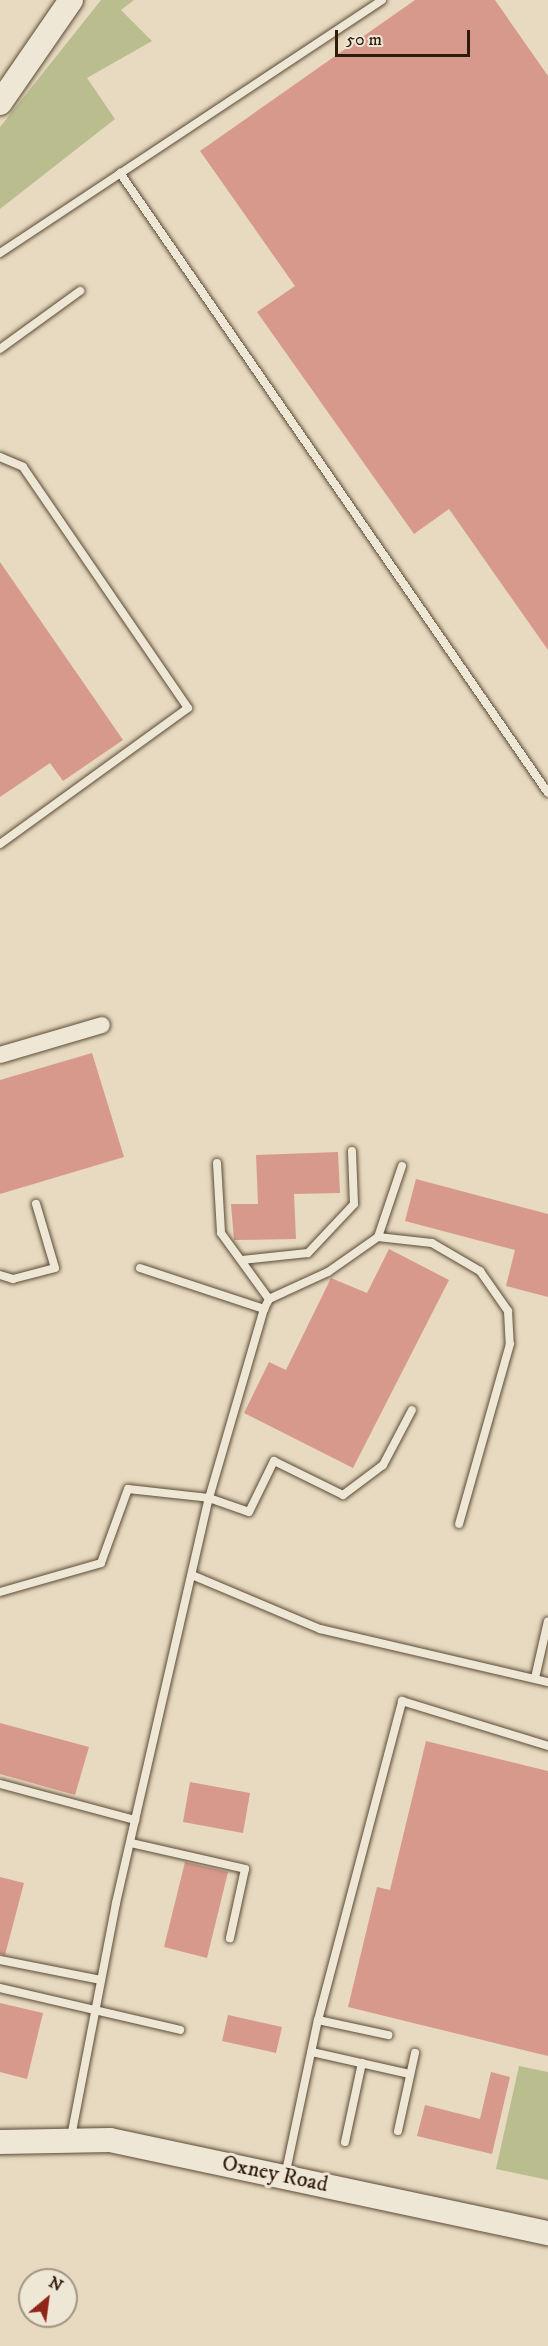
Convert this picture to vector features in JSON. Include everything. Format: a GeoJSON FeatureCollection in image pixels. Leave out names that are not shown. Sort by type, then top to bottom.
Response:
{"type":"FeatureCollection","features":[{"type":"Feature","properties":{"kind":"street"},"geometry":{"type":"LineString","coordinates":[[0,103],[71,0]]}},
{"type":"Feature","properties":{"kind":"street"},"geometry":{"type":"LineString","coordinates":[[0,1055],[102,1025]]}},
{"type":"Feature","properties":{"kind":"street","name":"Oxney Road"},"geometry":{"type":"LineString","coordinates":[[0,2142],[71,2137],[285,2176],[548,2233]]}},
{"type":"Feature","properties":{"kind":"lane"},"geometry":{"type":"LineString","coordinates":[[0,253],[381,0]]}},
{"type":"Feature","properties":{"kind":"lane"},"geometry":{"type":"LineString","coordinates":[[120,174],[548,793]]}},
{"type":"Feature","properties":{"kind":"lane"},"geometry":{"type":"LineString","coordinates":[[0,349],[80,291]]}},
{"type":"Feature","properties":{"kind":"lane"},"geometry":{"type":"LineString","coordinates":[[0,457],[23,467],[188,708],[0,844]]}},
{"type":"Feature","properties":{"kind":"lane"},"geometry":{"type":"LineString","coordinates":[[242,1260],[308,1253],[354,1204],[352,1151]]}},
{"type":"Feature","properties":{"kind":"lane"},"geometry":{"type":"LineString","coordinates":[[217,1163],[221,1233],[269,1299]]}},
{"type":"Feature","properties":{"kind":"lane"},"geometry":{"type":"LineString","coordinates":[[71,2137],[135,1820],[209,1498],[264,1309],[269,1299],[328,1272],[378,1237],[402,1166]]}},
{"type":"Feature","properties":{"kind":"lane"},"geometry":{"type":"LineString","coordinates":[[0,1275],[13,1279],[55,1268],[36,1204]]}},
{"type":"Feature","properties":{"kind":"lane"},"geometry":{"type":"LineString","coordinates":[[378,1237],[432,1243],[480,1271],[508,1311],[510,1344],[459,1524]]}},
{"type":"Feature","properties":{"kind":"lane"},"geometry":{"type":"LineString","coordinates":[[140,1268],[264,1309]]}},
{"type":"Feature","properties":{"kind":"lane"},"geometry":{"type":"LineString","coordinates":[[0,1592],[101,1563],[128,1489],[209,1498],[249,1512],[274,1461],[344,1495],[383,1465],[412,1410]]}},
{"type":"Feature","properties":{"kind":"lane"},"geometry":{"type":"LineString","coordinates":[[192,1575],[321,1629],[548,1682]]}},
{"type":"Feature","properties":{"kind":"lane"},"geometry":{"type":"LineString","coordinates":[[535,1678],[548,1621]]}},
{"type":"Feature","properties":{"kind":"lane"},"geometry":{"type":"LineString","coordinates":[[285,2176],[318,2020],[402,1701],[548,1746]]}},
{"type":"Feature","properties":{"kind":"lane"},"geometry":{"type":"LineString","coordinates":[[0,1784],[135,1820]]}},
{"type":"Feature","properties":{"kind":"lane"},"geometry":{"type":"LineString","coordinates":[[131,1843],[245,1869],[230,1938]]}},
{"type":"Feature","properties":{"kind":"lane"},"geometry":{"type":"LineString","coordinates":[[0,1960],[101,1980]]}},
{"type":"Feature","properties":{"kind":"lane"},"geometry":{"type":"LineString","coordinates":[[0,1988],[180,2030]]}},
{"type":"Feature","properties":{"kind":"lane"},"geometry":{"type":"LineString","coordinates":[[318,2020],[388,2036]]}},
{"type":"Feature","properties":{"kind":"lane"},"geometry":{"type":"LineString","coordinates":[[312,2052],[410,2074]]}},
{"type":"Feature","properties":{"kind":"lane"},"geometry":{"type":"LineString","coordinates":[[398,2131],[415,2054]]}},
{"type":"Feature","properties":{"kind":"lane"},"geometry":{"type":"LineString","coordinates":[[345,2142],[362,2063]]}},
{"type":"Feature","properties":{"kind":"green space"},"geometry":{"type":"Polygon","coordinates":[[[101,0],[134,0],[121,10],[152,41],[87,78],[115,119],[0,209],[0,127],[101,0]]]}},
{"type":"Feature","properties":{"kind":"green space"},"geometry":{"type":"Polygon","coordinates":[[[519,2066],[548,2072],[548,2180],[496,2169],[519,2066]]]}},
{"type":"Feature","properties":{"kind":"building"},"geometry":{"type":"Polygon","coordinates":[[[415,0],[495,0],[548,76],[548,650],[449,509],[414,534],[257,312],[295,286],[200,151],[415,0]]]}},
{"type":"Feature","properties":{"kind":"building"},"geometry":{"type":"Polygon","coordinates":[[[0,562],[123,740],[63,781],[50,763],[0,797],[0,562]]]}},
{"type":"Feature","properties":{"kind":"building"},"geometry":{"type":"Polygon","coordinates":[[[92,1053],[124,1157],[0,1194],[0,1080],[92,1053]]]}},
{"type":"Feature","properties":{"kind":"building"},"geometry":{"type":"Polygon","coordinates":[[[338,1152],[340,1193],[294,1194],[296,1239],[234,1240],[231,1204],[258,1204],[256,1155],[338,1152]]]}},
{"type":"Feature","properties":{"kind":"building"},"geometry":{"type":"Polygon","coordinates":[[[416,1179],[548,1214],[548,1297],[506,1286],[515,1250],[405,1221],[416,1179]]]}},
{"type":"Feature","properties":{"kind":"building"},"geometry":{"type":"Polygon","coordinates":[[[389,1249],[449,1280],[353,1468],[244,1413],[269,1362],[286,1370],[331,1278],[367,1293],[389,1249]]]}},
{"type":"Feature","properties":{"kind":"building"},"geometry":{"type":"Polygon","coordinates":[[[0,1723],[89,1747],[75,1795],[0,1774],[0,1723]]]}},
{"type":"Feature","properties":{"kind":"building"},"geometry":{"type":"Polygon","coordinates":[[[426,1741],[548,1771],[548,2056],[348,2007],[377,1887],[390,1890],[426,1741]]]}},
{"type":"Feature","properties":{"kind":"building"},"geometry":{"type":"Polygon","coordinates":[[[190,1782],[250,1793],[243,1833],[183,1822],[190,1782]]]}},
{"type":"Feature","properties":{"kind":"building"},"geometry":{"type":"Polygon","coordinates":[[[185,1862],[228,1872],[207,1958],[164,1947],[185,1862]]]}},
{"type":"Feature","properties":{"kind":"building"},"geometry":{"type":"Polygon","coordinates":[[[0,1877],[24,1883],[5,1955],[0,1954],[0,1877]]]}},
{"type":"Feature","properties":{"kind":"building"},"geometry":{"type":"Polygon","coordinates":[[[0,2003],[43,2013],[27,2079],[0,2072],[0,2003]]]}},
{"type":"Feature","properties":{"kind":"building"},"geometry":{"type":"Polygon","coordinates":[[[228,2015],[282,2027],[276,2053],[222,2041],[228,2015]]]}},
{"type":"Feature","properties":{"kind":"building"},"geometry":{"type":"Polygon","coordinates":[[[491,2072],[510,2077],[492,2154],[417,2136],[425,2105],[480,2119],[491,2072]]]}}]}
